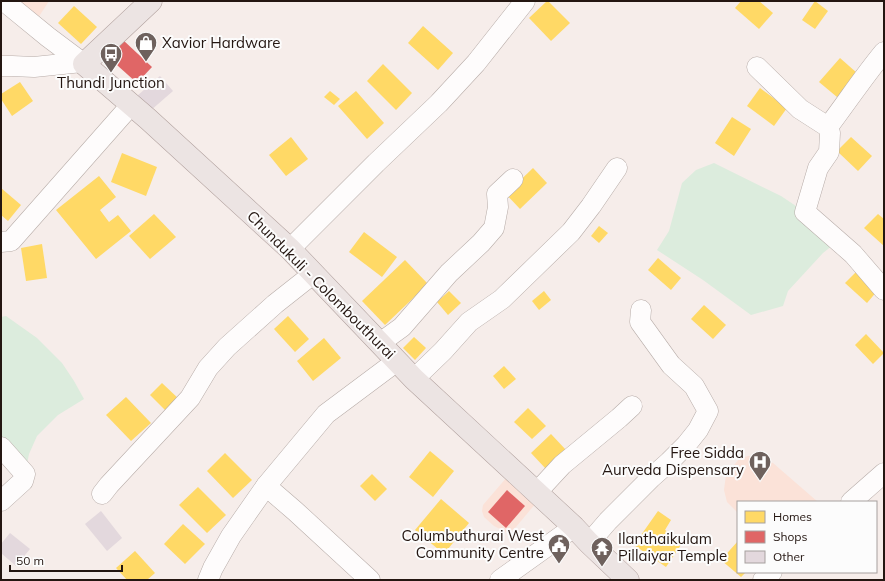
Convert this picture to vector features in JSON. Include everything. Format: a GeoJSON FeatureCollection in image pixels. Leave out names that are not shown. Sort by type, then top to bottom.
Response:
{"type":"FeatureCollection","features":[{"type":"Feature","properties":{"kind":"main road"},"geometry":{"type":"LineString","coordinates":[[83,63],[151,1]]}},
{"type":"Feature","properties":{"kind":"main road","name":"Chundukuli - Colombouthurai"},"geometry":{"type":"LineString","coordinates":[[83,63],[131,104],[290,250],[414,379],[537,492],[628,580]]}},
{"type":"Feature","properties":{"kind":"street","name":"Chundukuli - Colombouthurai"},"geometry":{"type":"LineString","coordinates":[[4,1],[83,63]]}},
{"type":"Feature","properties":{"kind":"street"},"geometry":{"type":"LineString","coordinates":[[290,250],[444,97],[476,63],[525,1]]}},
{"type":"Feature","properties":{"kind":"street"},"geometry":{"type":"LineString","coordinates":[[828,127],[865,75],[884,52]]}},
{"type":"Feature","properties":{"kind":"street"},"geometry":{"type":"LineString","coordinates":[[1,66],[34,67],[83,63]]}},
{"type":"Feature","properties":{"kind":"street"},"geometry":{"type":"LineString","coordinates":[[757,67],[800,109],[828,127],[830,134],[829,152],[818,168],[805,212],[853,254],[884,290]]}},
{"type":"Feature","properties":{"kind":"street"},"geometry":{"type":"LineString","coordinates":[[1,242],[11,241],[131,104]]}},
{"type":"Feature","properties":{"kind":"street"},"geometry":{"type":"LineString","coordinates":[[414,379],[443,351],[469,322],[502,299],[571,232],[617,168]]}},
{"type":"Feature","properties":{"kind":"street"},"geometry":{"type":"LineString","coordinates":[[380,343],[402,327],[449,273],[481,243],[494,228],[498,207],[498,194],[513,179]]}},
{"type":"Feature","properties":{"kind":"street"},"geometry":{"type":"LineString","coordinates":[[102,494],[190,398],[208,368],[227,347],[274,304],[313,274]]}},
{"type":"Feature","properties":{"kind":"street"},"geometry":{"type":"LineString","coordinates":[[589,543],[608,521],[682,449],[698,430],[708,412],[694,386],[671,365],[640,322],[641,310]]}},
{"type":"Feature","properties":{"kind":"street"},"geometry":{"type":"LineString","coordinates":[[208,580],[231,536],[266,486],[326,414],[397,361]]}},
{"type":"Feature","properties":{"kind":"street"},"geometry":{"type":"LineString","coordinates":[[537,492],[562,465],[632,406]]}},
{"type":"Feature","properties":{"kind":"street"},"geometry":{"type":"LineString","coordinates":[[1,447],[25,474],[23,481],[1,501]]}},
{"type":"Feature","properties":{"kind":"street"},"geometry":{"type":"LineString","coordinates":[[852,501],[884,473]]}},
{"type":"Feature","properties":{"kind":"street"},"geometry":{"type":"LineString","coordinates":[[266,486],[370,580]]}},
{"type":"Feature","properties":{"kind":"street"},"geometry":{"type":"LineString","coordinates":[[500,580],[574,527]]}},
{"type":"Feature","properties":{"kind":"street"},"geometry":{"type":"LineString","coordinates":[[763,580],[771,573]]}},
{"type":"Feature","properties":{"kind":"shaded area"},"geometry":{"type":"Polygon","coordinates":[[[12,1],[49,1],[38,18],[12,1]]]}},
{"type":"Feature","properties":{"kind":"shaded area","name":"Free Sidda Aurveda Dispensary"},"geometry":{"type":"Polygon","coordinates":[[[748,456],[757,457],[773,463],[817,501],[737,501],[737,512],[727,502],[724,490],[726,475],[739,459],[748,456]]]}},
{"type":"Feature","properties":{"kind":"shaded area"},"geometry":{"type":"Polygon","coordinates":[[[513,470],[541,497],[516,527],[511,531],[506,532],[494,526],[484,517],[482,511],[483,505],[513,470]]]}},
{"type":"Feature","properties":{"kind":"green space"},"geometry":{"type":"Polygon","coordinates":[[[714,163],[781,196],[805,212],[838,241],[823,253],[788,291],[783,306],[751,315],[703,280],[657,250],[669,231],[682,183],[696,170],[714,163]]]}},
{"type":"Feature","properties":{"kind":"green space"},"geometry":{"type":"Polygon","coordinates":[[[6,316],[37,338],[62,363],[84,399],[58,415],[37,436],[29,454],[25,474],[1,447],[1,317],[6,316]]]}},
{"type":"Feature","properties":{"kind":"building: Homes"},"geometry":{"type":"Polygon","coordinates":[[[547,1],[570,23],[551,41],[529,18],[547,1]]]}},
{"type":"Feature","properties":{"kind":"building: Homes"},"geometry":{"type":"Polygon","coordinates":[[[741,1],[759,1],[773,13],[759,29],[735,8],[741,1]]]}},
{"type":"Feature","properties":{"kind":"building: Homes"},"geometry":{"type":"Polygon","coordinates":[[[815,1],[828,11],[815,29],[802,20],[815,1]]]}},
{"type":"Feature","properties":{"kind":"building: Homes"},"geometry":{"type":"Polygon","coordinates":[[[74,6],[97,27],[81,44],[58,23],[74,6]]]}},
{"type":"Feature","properties":{"kind":"building: Homes"},"geometry":{"type":"Polygon","coordinates":[[[423,26],[453,53],[438,70],[408,43],[423,26]]]}},
{"type":"Feature","properties":{"kind":"building: Homes"},"geometry":{"type":"Polygon","coordinates":[[[840,58],[857,73],[837,97],[819,82],[840,58]]]}},
{"type":"Feature","properties":{"kind":"building: Homes"},"geometry":{"type":"Polygon","coordinates":[[[383,64],[412,93],[396,110],[367,81],[383,64]]]}},
{"type":"Feature","properties":{"kind":"building: Homes"},"geometry":{"type":"Polygon","coordinates":[[[20,82],[33,101],[12,116],[1,99],[1,94],[20,82]]]}},
{"type":"Feature","properties":{"kind":"building: Homes"},"geometry":{"type":"Polygon","coordinates":[[[760,88],[787,108],[774,126],[747,106],[760,88]]]}},
{"type":"Feature","properties":{"kind":"building: Homes"},"geometry":{"type":"Polygon","coordinates":[[[330,91],[340,99],[334,105],[324,97],[330,91]]]}},
{"type":"Feature","properties":{"kind":"building: Homes"},"geometry":{"type":"Polygon","coordinates":[[[356,91],[384,123],[367,139],[338,106],[356,91]]]}},
{"type":"Feature","properties":{"kind":"building: Homes"},"geometry":{"type":"Polygon","coordinates":[[[732,117],[751,129],[734,156],[715,143],[732,117]]]}},
{"type":"Feature","properties":{"kind":"building: Homes"},"geometry":{"type":"Polygon","coordinates":[[[291,137],[308,159],[286,176],[269,155],[291,137]]]}},
{"type":"Feature","properties":{"kind":"building: Homes"},"geometry":{"type":"Polygon","coordinates":[[[851,137],[872,156],[858,171],[837,151],[851,137]]]}},
{"type":"Feature","properties":{"kind":"building: Homes"},"geometry":{"type":"Polygon","coordinates":[[[122,153],[157,167],[146,196],[111,182],[122,153]]]}},
{"type":"Feature","properties":{"kind":"building: Homes"},"geometry":{"type":"Polygon","coordinates":[[[533,168],[547,183],[520,209],[506,194],[533,168]]]}},
{"type":"Feature","properties":{"kind":"building: Homes"},"geometry":{"type":"Polygon","coordinates":[[[99,176],[116,197],[100,210],[109,222],[118,215],[131,231],[96,259],[56,210],[99,176]]]}},
{"type":"Feature","properties":{"kind":"building: Homes"},"geometry":{"type":"Polygon","coordinates":[[[1,188],[21,205],[8,221],[1,215],[1,188]]]}},
{"type":"Feature","properties":{"kind":"building: Homes"},"geometry":{"type":"Polygon","coordinates":[[[154,214],[176,237],[150,259],[129,236],[154,214]]]}},
{"type":"Feature","properties":{"kind":"building: Homes"},"geometry":{"type":"Polygon","coordinates":[[[878,214],[884,219],[884,246],[864,228],[878,214]]]}},
{"type":"Feature","properties":{"kind":"building: Homes"},"geometry":{"type":"Polygon","coordinates":[[[599,226],[608,233],[599,243],[591,236],[599,226]]]}},
{"type":"Feature","properties":{"kind":"building: Homes"},"geometry":{"type":"Polygon","coordinates":[[[364,232],[397,257],[382,277],[349,252],[364,232]]]}},
{"type":"Feature","properties":{"kind":"building: Homes"},"geometry":{"type":"Polygon","coordinates":[[[42,244],[47,278],[26,281],[21,248],[42,244]]]}},
{"type":"Feature","properties":{"kind":"building: Homes"},"geometry":{"type":"Polygon","coordinates":[[[658,258],[681,278],[671,290],[648,270],[658,258]]]}},
{"type":"Feature","properties":{"kind":"building: Homes"},"geometry":{"type":"Polygon","coordinates":[[[405,260],[428,284],[385,325],[362,301],[405,260]]]}},
{"type":"Feature","properties":{"kind":"building: Homes"},"geometry":{"type":"Polygon","coordinates":[[[857,271],[878,290],[867,303],[845,283],[857,271]]]}},
{"type":"Feature","properties":{"kind":"building: Homes"},"geometry":{"type":"Polygon","coordinates":[[[449,291],[461,303],[448,315],[437,302],[449,291]]]}},
{"type":"Feature","properties":{"kind":"building: Homes"},"geometry":{"type":"Polygon","coordinates":[[[544,291],[551,300],[539,310],[532,301],[544,291]]]}},
{"type":"Feature","properties":{"kind":"building: Homes"},"geometry":{"type":"Polygon","coordinates":[[[704,305],[726,325],[713,339],[691,319],[704,305]]]}},
{"type":"Feature","properties":{"kind":"building: Homes"},"geometry":{"type":"Polygon","coordinates":[[[288,316],[309,339],[295,352],[274,329],[288,316]]]}},
{"type":"Feature","properties":{"kind":"building: Homes"},"geometry":{"type":"Polygon","coordinates":[[[866,334],[884,353],[873,364],[855,345],[866,334]]]}},
{"type":"Feature","properties":{"kind":"building: Homes"},"geometry":{"type":"Polygon","coordinates":[[[414,337],[426,348],[415,360],[403,348],[414,337]]]}},
{"type":"Feature","properties":{"kind":"building: Homes"},"geometry":{"type":"Polygon","coordinates":[[[324,338],[341,358],[313,381],[297,361],[324,338]]]}},
{"type":"Feature","properties":{"kind":"building: Homes"},"geometry":{"type":"Polygon","coordinates":[[[504,366],[516,379],[504,389],[493,376],[504,366]]]}},
{"type":"Feature","properties":{"kind":"building: Homes"},"geometry":{"type":"Polygon","coordinates":[[[162,383],[180,400],[168,413],[150,395],[162,383]]]}},
{"type":"Feature","properties":{"kind":"building: Homes"},"geometry":{"type":"Polygon","coordinates":[[[126,397],[151,423],[131,441],[106,415],[126,397]]]}},
{"type":"Feature","properties":{"kind":"building: Homes"},"geometry":{"type":"Polygon","coordinates":[[[528,408],[546,426],[532,439],[514,422],[528,408]]]}},
{"type":"Feature","properties":{"kind":"building: Homes"},"geometry":{"type":"Polygon","coordinates":[[[551,434],[566,450],[546,469],[531,453],[551,434]]]}},
{"type":"Feature","properties":{"kind":"building: Homes"},"geometry":{"type":"Polygon","coordinates":[[[430,451],[454,471],[433,497],[409,477],[430,451]]]}},
{"type":"Feature","properties":{"kind":"building: Homes"},"geometry":{"type":"Polygon","coordinates":[[[225,453],[252,480],[233,498],[207,471],[225,453]]]}},
{"type":"Feature","properties":{"kind":"building: Homes"},"geometry":{"type":"Polygon","coordinates":[[[372,474],[387,489],[375,501],[360,486],[372,474]]]}},
{"type":"Feature","properties":{"kind":"building: Homes"},"geometry":{"type":"Polygon","coordinates":[[[198,487],[226,515],[207,533],[179,505],[198,487]]]}},
{"type":"Feature","properties":{"kind":"building: Homes"},"geometry":{"type":"Polygon","coordinates":[[[441,499],[469,523],[444,554],[415,530],[441,499]]]}},
{"type":"Feature","properties":{"kind":"building: Homes"},"geometry":{"type":"Polygon","coordinates":[[[658,511],[671,520],[665,530],[683,542],[666,567],[634,545],[658,511]]]}},
{"type":"Feature","properties":{"kind":"building: Homes"},"geometry":{"type":"Polygon","coordinates":[[[183,524],[205,544],[185,564],[164,544],[183,524]]]}},
{"type":"Feature","properties":{"kind":"building: Homes"},"geometry":{"type":"Polygon","coordinates":[[[737,542],[737,573],[745,573],[741,577],[721,560],[737,542]]]}},
{"type":"Feature","properties":{"kind":"building: Homes"},"geometry":{"type":"Polygon","coordinates":[[[135,551],[155,573],[147,580],[127,580],[116,568],[135,551]]]}},
{"type":"Feature","properties":{"kind":"building: Shops"},"geometry":{"type":"Polygon","coordinates":[[[123,40],[152,67],[137,83],[108,57],[123,40]]]}},
{"type":"Feature","properties":{"kind":"building: Shops"},"geometry":{"type":"Polygon","coordinates":[[[507,490],[525,506],[506,528],[488,512],[507,490]]]}},
{"type":"Feature","properties":{"kind":"building: Other"},"geometry":{"type":"Polygon","coordinates":[[[160,76],[173,91],[150,111],[137,96],[160,76]]]}},
{"type":"Feature","properties":{"kind":"building: Other"},"geometry":{"type":"Polygon","coordinates":[[[101,511],[122,538],[107,551],[85,524],[101,511]]]}},
{"type":"Feature","properties":{"kind":"building: Other"},"geometry":{"type":"Polygon","coordinates":[[[10,533],[30,549],[16,566],[1,553],[1,544],[10,533]]]}},
{"type":"Feature","properties":{"kind":"place","name":"Xavior Hardware"},"geometry":{"type":"Point","coordinates":[146,62]}},
{"type":"Feature","properties":{"kind":"place","name":"Thundi Junction"},"geometry":{"type":"Point","coordinates":[111,74]}},
{"type":"Feature","properties":{"kind":"place","name":"Free Sidda Aurveda Dispensary"},"geometry":{"type":"Point","coordinates":[760,482]}},
{"type":"Feature","properties":{"kind":"place","name":"Columbuthurai West Community Centre"},"geometry":{"type":"Point","coordinates":[559,564]}},
{"type":"Feature","properties":{"kind":"place","name":"Ilanthaikulam Pillaiyar Temple"},"geometry":{"type":"Point","coordinates":[602,568]}}]}
